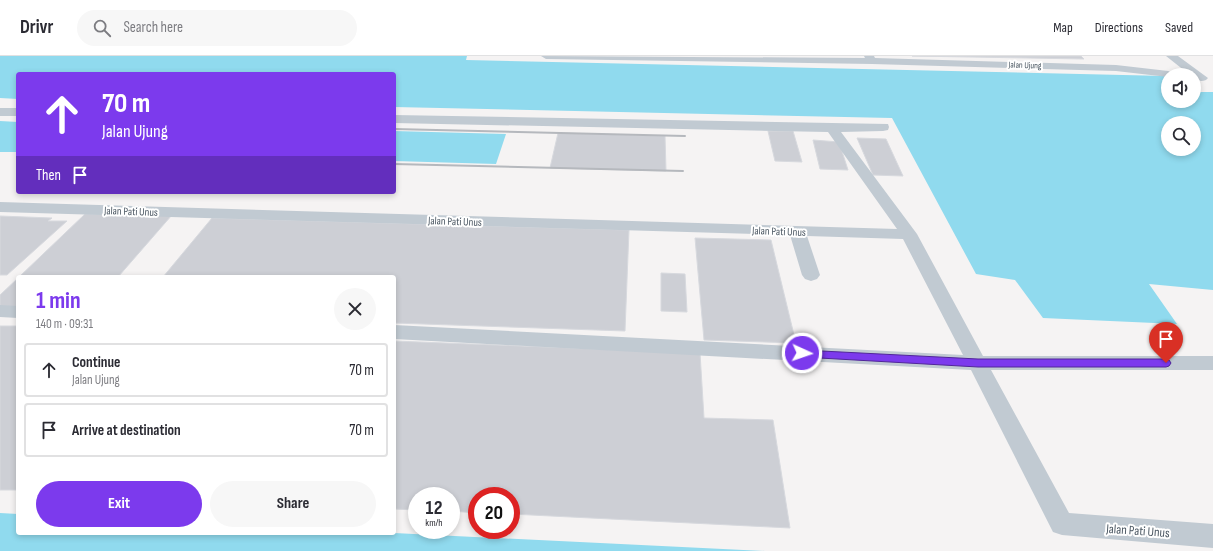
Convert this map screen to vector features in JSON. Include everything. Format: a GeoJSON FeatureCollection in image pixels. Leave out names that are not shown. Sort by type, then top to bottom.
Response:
{"type":"FeatureCollection","features":[{"type":"Feature","properties":{"kind":"lane","name":"Jalan Ujung"},"geometry":{"type":"LineString","coordinates":[[546,56],[871,58],[1116,68],[1161,73]]}},
{"type":"Feature","properties":{"kind":"lane"},"geometry":{"type":"LineString","coordinates":[[1171,56],[1203,78]]}},
{"type":"Feature","properties":{"kind":"lane"},"geometry":{"type":"LineString","coordinates":[[0,112],[16,112]]}},
{"type":"Feature","properties":{"kind":"lane"},"geometry":{"type":"LineString","coordinates":[[396,119],[832,128],[883,127]]}},
{"type":"Feature","properties":{"kind":"lane"},"geometry":{"type":"LineString","coordinates":[[832,128],[909,234],[978,363]]}},
{"type":"Feature","properties":{"kind":"lane","name":"Jalan Pati Unus"},"geometry":{"type":"LineString","coordinates":[[0,207],[798,232],[909,234]]}},
{"type":"Feature","properties":{"kind":"lane"},"geometry":{"type":"LineString","coordinates":[[798,232],[811,275]]}},
{"type":"Feature","properties":{"kind":"lane"},"geometry":{"type":"LineString","coordinates":[[0,311],[16,312]]}},
{"type":"Feature","properties":{"kind":"lane"},"geometry":{"type":"LineString","coordinates":[[396,332],[978,363],[1213,363]]}},
{"type":"Feature","properties":{"kind":"lane","name":"Jalan Pati Unus"},"geometry":{"type":"LineString","coordinates":[[978,363],[1062,524],[1213,536]]}},
{"type":"Feature","properties":{"kind":"water"},"geometry":{"type":"Polygon","coordinates":[[[0,56],[467,56],[466,60],[1161,76],[1161,108],[1201,108],[1201,92],[1213,92],[1213,290],[1149,284],[1177,324],[1043,318],[1015,280],[976,274],[892,118],[396,107],[396,72],[16,72],[16,99],[0,98],[0,56]]]}},
{"type":"Feature","properties":{"kind":"water"},"geometry":{"type":"Polygon","coordinates":[[[0,121],[16,122],[16,152],[0,152],[0,121]]]}},
{"type":"Feature","properties":{"kind":"water"},"geometry":{"type":"Polygon","coordinates":[[[396,131],[506,134],[496,164],[396,161],[396,131]]]}},
{"type":"Feature","properties":{"kind":"water"},"geometry":{"type":"Polygon","coordinates":[[[0,513],[16,514],[16,535],[396,535],[396,533],[408,534],[408,539],[460,539],[460,536],[468,537],[468,539],[518,539],[765,551],[0,551],[0,513]]]}},
{"type":"Feature","properties":{"kind":"building"},"geometry":{"type":"Polygon","coordinates":[[[912,56],[1081,56],[1084,59],[912,56]]]}},
{"type":"Feature","properties":{"kind":"building"},"geometry":{"type":"Polygon","coordinates":[[[768,131],[793,131],[802,162],[775,161],[768,131]]]}},
{"type":"Feature","properties":{"kind":"building"},"geometry":{"type":"Polygon","coordinates":[[[558,133],[665,136],[666,171],[550,168],[558,133]]]}},
{"type":"Feature","properties":{"kind":"building"},"geometry":{"type":"Polygon","coordinates":[[[857,138],[886,139],[903,176],[873,175],[857,138]]]}},
{"type":"Feature","properties":{"kind":"building"},"geometry":{"type":"Polygon","coordinates":[[[813,140],[839,142],[848,170],[820,169],[813,140]]]}},
{"type":"Feature","properties":{"kind":"building"},"geometry":{"type":"Polygon","coordinates":[[[85,214],[172,215],[120,275],[21,275],[85,214]]]}},
{"type":"Feature","properties":{"kind":"building"},"geometry":{"type":"Polygon","coordinates":[[[0,216],[52,218],[48,221],[67,221],[7,275],[0,275],[0,216]]]}},
{"type":"Feature","properties":{"kind":"building"},"geometry":{"type":"Polygon","coordinates":[[[212,218],[629,230],[625,331],[396,323],[396,275],[165,275],[212,218]]]}},
{"type":"Feature","properties":{"kind":"building"},"geometry":{"type":"Polygon","coordinates":[[[695,238],[771,240],[796,343],[704,340],[695,238]]]}},
{"type":"Feature","properties":{"kind":"building"},"geometry":{"type":"Polygon","coordinates":[[[661,273],[685,274],[687,312],[661,311],[661,273]]]}},
{"type":"Feature","properties":{"kind":"building"},"geometry":{"type":"Polygon","coordinates":[[[16,280],[16,307],[0,307],[0,295],[16,280]]]}},
{"type":"Feature","properties":{"kind":"building"},"geometry":{"type":"Polygon","coordinates":[[[0,326],[16,326],[16,490],[0,490],[0,326]]]}},
{"type":"Feature","properties":{"kind":"building"},"geometry":{"type":"Polygon","coordinates":[[[396,341],[700,353],[704,418],[773,420],[790,528],[520,514],[520,487],[468,487],[468,512],[460,512],[460,487],[408,487],[408,510],[396,509],[396,341]]]}},
{"type":"Feature","properties":{"kind":"railway"},"geometry":{"type":"LineString","coordinates":[[396,129],[685,136]]}},
{"type":"Feature","properties":{"kind":"railway"},"geometry":{"type":"LineString","coordinates":[[396,164],[683,171]]}},
{"type":"Feature","properties":{"kind":"route"},"geometry":{"type":"LineString","coordinates":[[802,353],[978,363],[1166,363]]}}]}
